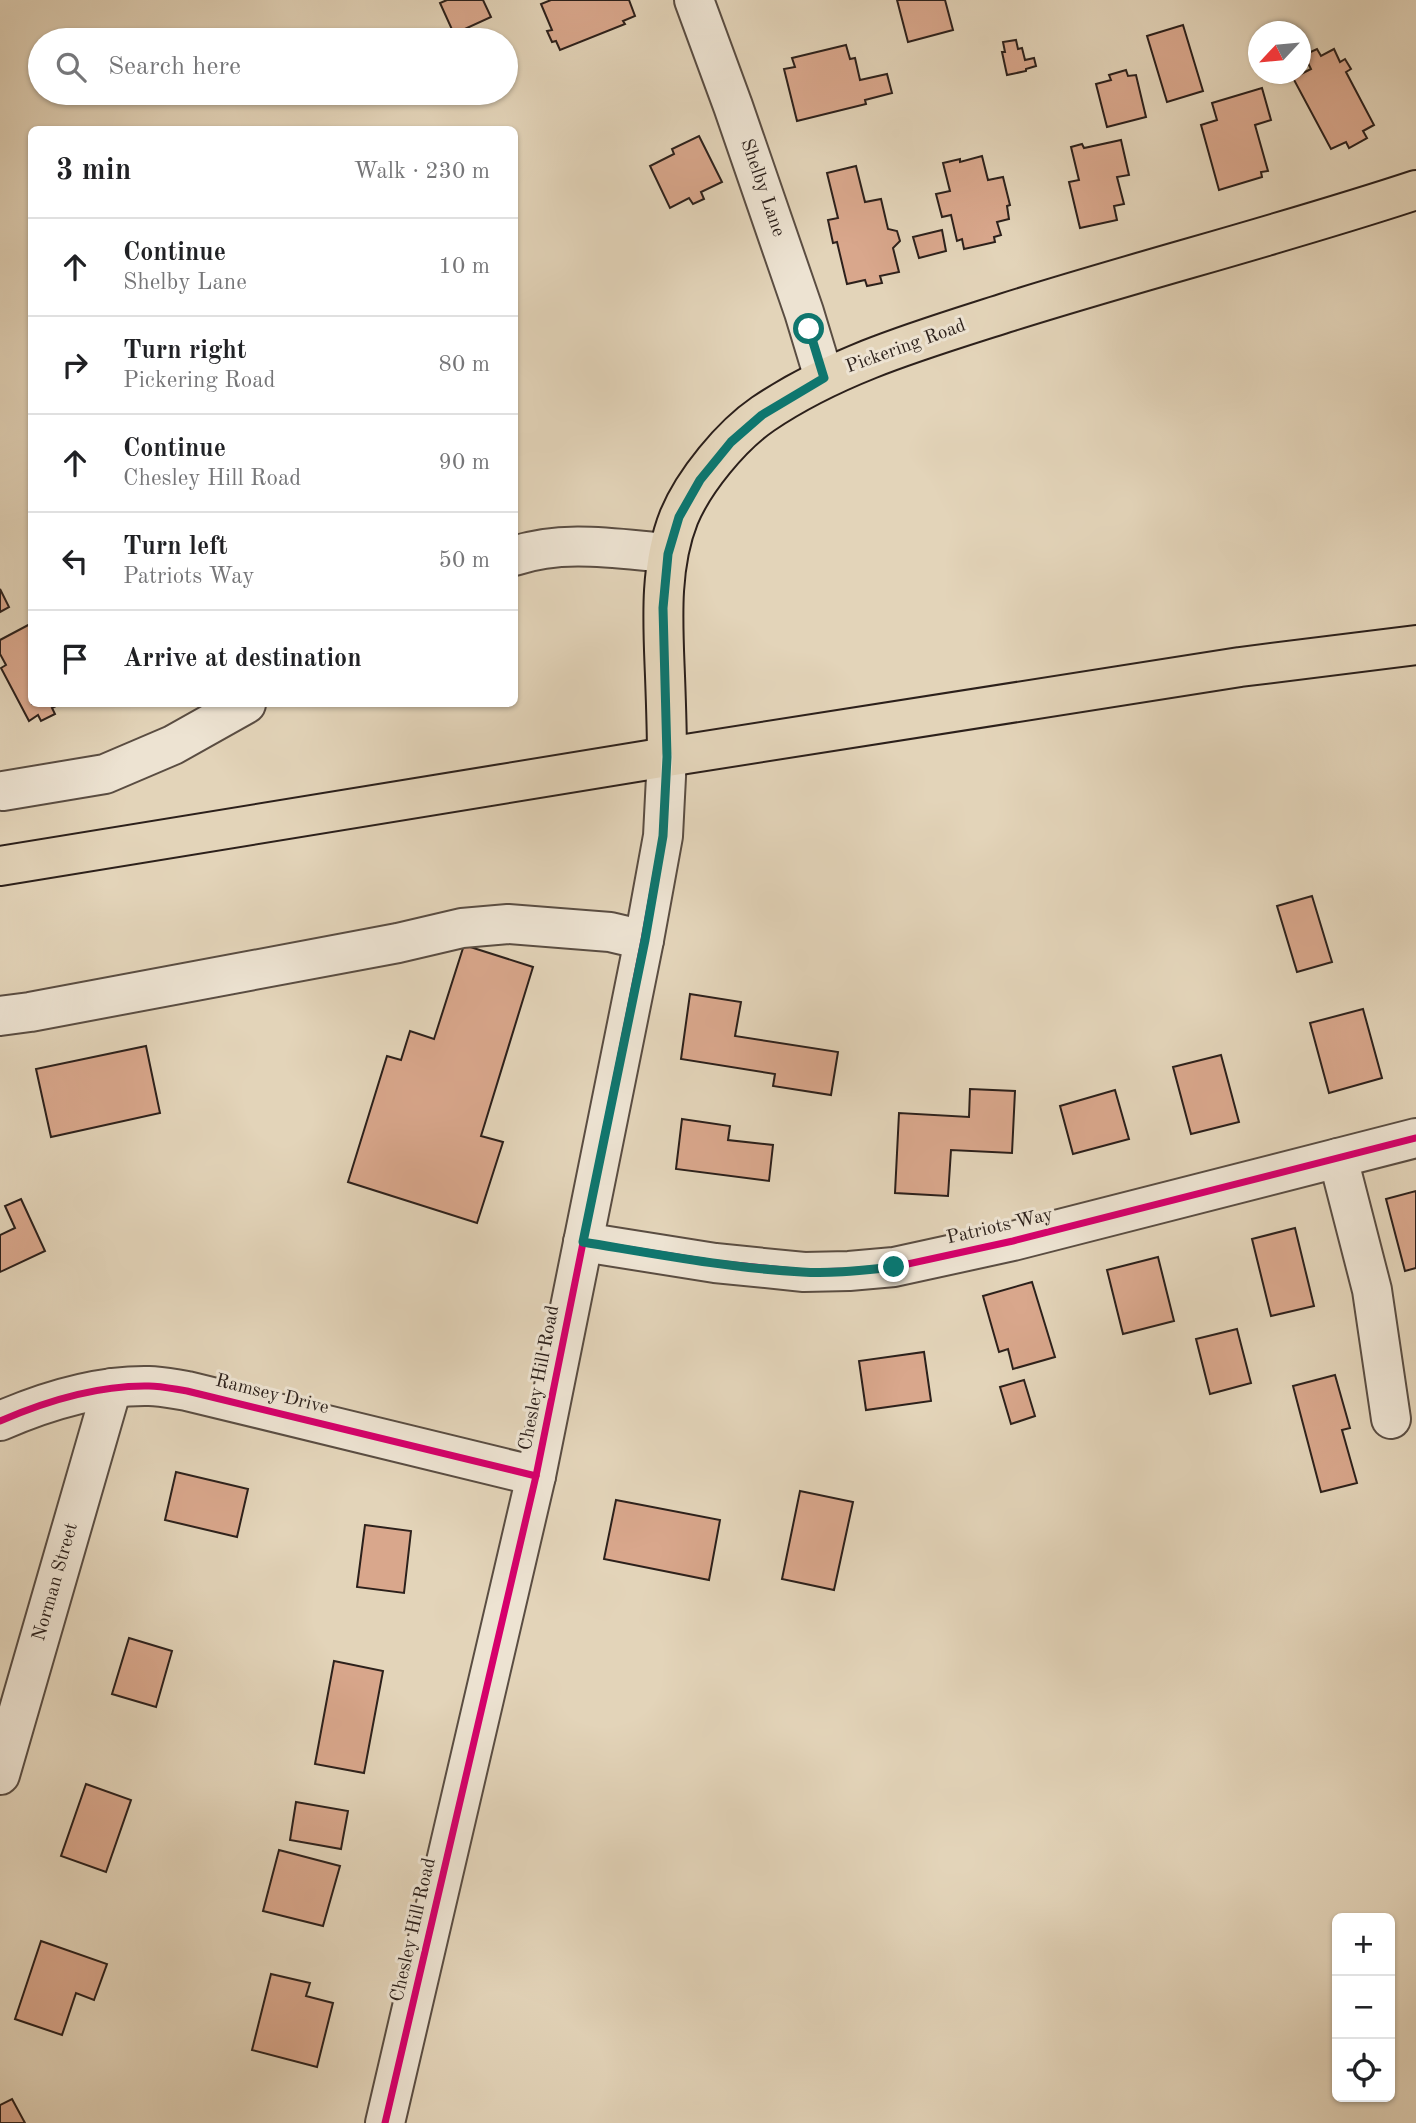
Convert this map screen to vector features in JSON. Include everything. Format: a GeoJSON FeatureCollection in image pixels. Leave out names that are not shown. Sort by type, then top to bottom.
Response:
{"type":"FeatureCollection","features":[{"type":"Feature","properties":{"kind":"main road","name":"Pickering Road"},"geometry":{"type":"LineString","coordinates":[[667,757],[663,608],[668,554],[679,517],[700,480],[731,442],[762,415],[824,378],[873,356],[1091,286],[1244,243],[1416,190]]}},
{"type":"Feature","properties":{"kind":"main road"},"geometry":{"type":"LineString","coordinates":[[0,866],[1241,667],[1416,645]]}},
{"type":"Feature","properties":{"kind":"street","name":"Shelby Lane"},"geometry":{"type":"LineString","coordinates":[[694,0],[800,299],[824,378]]}},
{"type":"Feature","properties":{"kind":"street"},"geometry":{"type":"LineString","coordinates":[[518,555],[532,550],[587,546],[668,554]]}},
{"type":"Feature","properties":{"kind":"street"},"geometry":{"type":"LineString","coordinates":[[3,791],[105,774],[173,745],[241,707]]}},
{"type":"Feature","properties":{"kind":"street","name":"Chesley Hill Road"},"geometry":{"type":"LineString","coordinates":[[385,2123],[536,1476],[645,940],[663,836],[667,757]]}},
{"type":"Feature","properties":{"kind":"street"},"geometry":{"type":"LineString","coordinates":[[0,1016],[384,946],[462,928],[509,924],[610,932],[645,940]]}},
{"type":"Feature","properties":{"kind":"street","name":"Patriots Way"},"geometry":{"type":"LineString","coordinates":[[583,1242],[715,1264],[804,1272],[894,1267],[1013,1241],[1416,1138]]}},
{"type":"Feature","properties":{"kind":"street"},"geometry":{"type":"LineString","coordinates":[[1338,1158],[1372,1290],[1391,1419]]}},
{"type":"Feature","properties":{"kind":"street","name":"Ramsey Drive"},"geometry":{"type":"LineString","coordinates":[[0,1421],[63,1398],[112,1388],[150,1386],[187,1391],[536,1476]]}},
{"type":"Feature","properties":{"kind":"street","name":"Norman Street"},"geometry":{"type":"LineString","coordinates":[[0,1776],[112,1388]]}},
{"type":"Feature","properties":{"kind":"building"},"geometry":{"type":"Polygon","coordinates":[[[447,0],[483,0],[491,17],[467,28],[451,28],[440,3],[447,0]]]}},
{"type":"Feature","properties":{"kind":"building"},"geometry":{"type":"Polygon","coordinates":[[[551,0],[629,0],[635,16],[623,21],[625,24],[560,50],[547,31],[552,30],[541,4],[551,0]]]}},
{"type":"Feature","properties":{"kind":"building"},"geometry":{"type":"Polygon","coordinates":[[[897,0],[945,0],[953,30],[908,42],[897,0]]]}},
{"type":"Feature","properties":{"kind":"building"},"geometry":{"type":"Polygon","coordinates":[[[1183,25],[1203,91],[1167,102],[1147,36],[1183,25]]]}},
{"type":"Feature","properties":{"kind":"building"},"geometry":{"type":"Polygon","coordinates":[[[1016,40],[1018,49],[1022,48],[1025,60],[1034,58],[1036,66],[1007,75],[1002,52],[1005,52],[1003,42],[1016,40]]]}},
{"type":"Feature","properties":{"kind":"building"},"geometry":{"type":"Polygon","coordinates":[[[846,45],[850,59],[855,58],[860,80],[887,74],[892,93],[865,100],[866,104],[797,121],[784,69],[795,67],[792,58],[846,45]]]}},
{"type":"Feature","properties":{"kind":"building"},"geometry":{"type":"Polygon","coordinates":[[[1317,49],[1321,56],[1334,49],[1340,62],[1345,59],[1351,69],[1346,72],[1374,125],[1363,131],[1367,138],[1349,148],[1346,142],[1331,149],[1296,84],[1311,84],[1311,52],[1317,49]]]}},
{"type":"Feature","properties":{"kind":"building"},"geometry":{"type":"Polygon","coordinates":[[[1126,70],[1128,76],[1136,75],[1146,117],[1107,127],[1096,84],[1111,80],[1109,75],[1126,70]]]}},
{"type":"Feature","properties":{"kind":"building"},"geometry":{"type":"Polygon","coordinates":[[[1262,88],[1271,120],[1255,125],[1268,171],[1261,172],[1262,177],[1219,190],[1201,125],[1217,120],[1212,103],[1262,88]]]}},
{"type":"Feature","properties":{"kind":"building"},"geometry":{"type":"Polygon","coordinates":[[[699,136],[722,182],[701,192],[704,199],[693,204],[689,198],[670,208],[650,166],[674,154],[672,149],[699,136]]]}},
{"type":"Feature","properties":{"kind":"building"},"geometry":{"type":"Polygon","coordinates":[[[1121,140],[1129,175],[1117,177],[1124,204],[1114,206],[1117,220],[1080,228],[1069,182],[1079,180],[1071,147],[1082,144],[1084,148],[1121,140]]]}},
{"type":"Feature","properties":{"kind":"building"},"geometry":{"type":"Polygon","coordinates":[[[982,156],[988,180],[1003,177],[1010,205],[1007,206],[1009,219],[997,222],[1001,235],[994,237],[995,242],[964,249],[962,239],[957,241],[951,215],[942,217],[936,194],[950,191],[943,163],[982,156]]]}},
{"type":"Feature","properties":{"kind":"building"},"geometry":{"type":"Polygon","coordinates":[[[856,166],[865,202],[881,199],[888,229],[897,231],[900,241],[893,248],[899,272],[880,276],[882,283],[867,286],[865,280],[847,284],[837,242],[833,243],[828,220],[838,218],[827,173],[856,166]]]}},
{"type":"Feature","properties":{"kind":"building"},"geometry":{"type":"Polygon","coordinates":[[[942,230],[946,251],[919,258],[913,237],[942,230]]]}},
{"type":"Feature","properties":{"kind":"building"},"geometry":{"type":"Polygon","coordinates":[[[0,589],[9,607],[0,612],[0,589]]]}},
{"type":"Feature","properties":{"kind":"building"},"geometry":{"type":"Polygon","coordinates":[[[28,625],[28,707],[54,707],[52,708],[55,714],[41,721],[38,715],[29,721],[1,668],[6,665],[0,654],[0,640],[28,625]]]}},
{"type":"Feature","properties":{"kind":"building"},"geometry":{"type":"Polygon","coordinates":[[[1312,896],[1332,962],[1297,972],[1277,906],[1312,896]]]}},
{"type":"Feature","properties":{"kind":"building"},"geometry":{"type":"Polygon","coordinates":[[[464,945],[533,967],[481,1136],[503,1142],[477,1223],[348,1182],[387,1056],[401,1060],[410,1031],[434,1039],[464,945]]]}},
{"type":"Feature","properties":{"kind":"building"},"geometry":{"type":"Polygon","coordinates":[[[690,994],[741,1002],[735,1036],[838,1052],[831,1095],[773,1086],[775,1074],[681,1059],[690,994]]]}},
{"type":"Feature","properties":{"kind":"building"},"geometry":{"type":"Polygon","coordinates":[[[1363,1009],[1382,1078],[1329,1093],[1310,1023],[1363,1009]]]}},
{"type":"Feature","properties":{"kind":"building"},"geometry":{"type":"Polygon","coordinates":[[[146,1046],[160,1113],[51,1137],[36,1069],[146,1046]]]}},
{"type":"Feature","properties":{"kind":"building"},"geometry":{"type":"Polygon","coordinates":[[[1221,1055],[1239,1122],[1191,1134],[1173,1067],[1221,1055]]]}},
{"type":"Feature","properties":{"kind":"building"},"geometry":{"type":"Polygon","coordinates":[[[970,1089],[1015,1091],[1012,1153],[951,1150],[948,1196],[895,1193],[899,1113],[969,1117],[970,1089]]]}},
{"type":"Feature","properties":{"kind":"building"},"geometry":{"type":"Polygon","coordinates":[[[1115,1090],[1129,1139],[1073,1154],[1060,1106],[1115,1090]]]}},
{"type":"Feature","properties":{"kind":"building"},"geometry":{"type":"Polygon","coordinates":[[[682,1119],[730,1126],[728,1140],[773,1145],[769,1181],[676,1169],[682,1119]]]}},
{"type":"Feature","properties":{"kind":"building"},"geometry":{"type":"Polygon","coordinates":[[[1416,1191],[1416,1268],[1405,1271],[1386,1199],[1416,1191]]]}},
{"type":"Feature","properties":{"kind":"building"},"geometry":{"type":"Polygon","coordinates":[[[21,1199],[45,1251],[0,1272],[0,1235],[15,1228],[5,1206],[21,1199]]]}},
{"type":"Feature","properties":{"kind":"building"},"geometry":{"type":"Polygon","coordinates":[[[1295,1228],[1314,1306],[1271,1316],[1252,1239],[1295,1228]]]}},
{"type":"Feature","properties":{"kind":"building"},"geometry":{"type":"Polygon","coordinates":[[[1158,1257],[1174,1321],[1123,1334],[1107,1270],[1158,1257]]]}},
{"type":"Feature","properties":{"kind":"building"},"geometry":{"type":"Polygon","coordinates":[[[1032,1282],[1055,1357],[1013,1369],[1008,1349],[999,1352],[983,1296],[1032,1282]]]}},
{"type":"Feature","properties":{"kind":"building"},"geometry":{"type":"Polygon","coordinates":[[[1237,1329],[1251,1383],[1210,1394],[1196,1339],[1237,1329]]]}},
{"type":"Feature","properties":{"kind":"building"},"geometry":{"type":"Polygon","coordinates":[[[924,1352],[931,1401],[866,1410],[859,1361],[924,1352]]]}},
{"type":"Feature","properties":{"kind":"building"},"geometry":{"type":"Polygon","coordinates":[[[1335,1375],[1350,1428],[1342,1430],[1357,1483],[1321,1492],[1293,1386],[1335,1375]]]}},
{"type":"Feature","properties":{"kind":"building"},"geometry":{"type":"Polygon","coordinates":[[[1024,1380],[1035,1416],[1011,1424],[1000,1387],[1024,1380]]]}},
{"type":"Feature","properties":{"kind":"building"},"geometry":{"type":"Polygon","coordinates":[[[176,1472],[248,1489],[237,1537],[165,1520],[176,1472]]]}},
{"type":"Feature","properties":{"kind":"building"},"geometry":{"type":"Polygon","coordinates":[[[800,1491],[853,1502],[834,1590],[782,1579],[800,1491]]]}},
{"type":"Feature","properties":{"kind":"building"},"geometry":{"type":"Polygon","coordinates":[[[616,1500],[720,1520],[709,1580],[604,1559],[616,1500]]]}},
{"type":"Feature","properties":{"kind":"building"},"geometry":{"type":"Polygon","coordinates":[[[365,1525],[411,1531],[404,1593],[357,1587],[365,1525]]]}},
{"type":"Feature","properties":{"kind":"building"},"geometry":{"type":"Polygon","coordinates":[[[129,1638],[172,1651],[156,1707],[112,1694],[129,1638]]]}},
{"type":"Feature","properties":{"kind":"building"},"geometry":{"type":"Polygon","coordinates":[[[334,1661],[383,1671],[364,1773],[315,1764],[334,1661]]]}},
{"type":"Feature","properties":{"kind":"building"},"geometry":{"type":"Polygon","coordinates":[[[86,1784],[131,1800],[106,1872],[61,1856],[86,1784]]]}},
{"type":"Feature","properties":{"kind":"building"},"geometry":{"type":"Polygon","coordinates":[[[296,1802],[348,1811],[341,1849],[290,1840],[296,1802]]]}},
{"type":"Feature","properties":{"kind":"building"},"geometry":{"type":"Polygon","coordinates":[[[279,1850],[340,1866],[323,1926],[263,1911],[279,1850]]]}},
{"type":"Feature","properties":{"kind":"building"},"geometry":{"type":"Polygon","coordinates":[[[41,1941],[107,1964],[94,2000],[76,1993],[62,2035],[15,2019],[41,1941]]]}},
{"type":"Feature","properties":{"kind":"building"},"geometry":{"type":"Polygon","coordinates":[[[271,1974],[310,1983],[306,1996],[333,2003],[317,2067],[252,2050],[271,1974]]]}},
{"type":"Feature","properties":{"kind":"building"},"geometry":{"type":"Polygon","coordinates":[[[12,2099],[25,2123],[0,2123],[0,2105],[12,2099]]]}},
{"type":"Feature","properties":{"kind":"cycle path"},"geometry":{"type":"LineString","coordinates":[[385,2123],[536,1476],[663,836],[667,757]]}},
{"type":"Feature","properties":{"kind":"cycle path"},"geometry":{"type":"LineString","coordinates":[[583,1242],[715,1263],[804,1272],[894,1267],[1013,1241],[1416,1138]]}},
{"type":"Feature","properties":{"kind":"cycle path"},"geometry":{"type":"LineString","coordinates":[[0,1421],[54,1401],[92,1391],[130,1386],[158,1386],[536,1476]]}},
{"type":"Feature","properties":{"kind":"route"},"geometry":{"type":"LineString","coordinates":[[809,329],[824,378],[762,415],[731,442],[700,480],[679,517],[668,554],[663,608],[667,757],[663,836],[645,940],[583,1242],[715,1264],[804,1272],[894,1267]]}}]}
